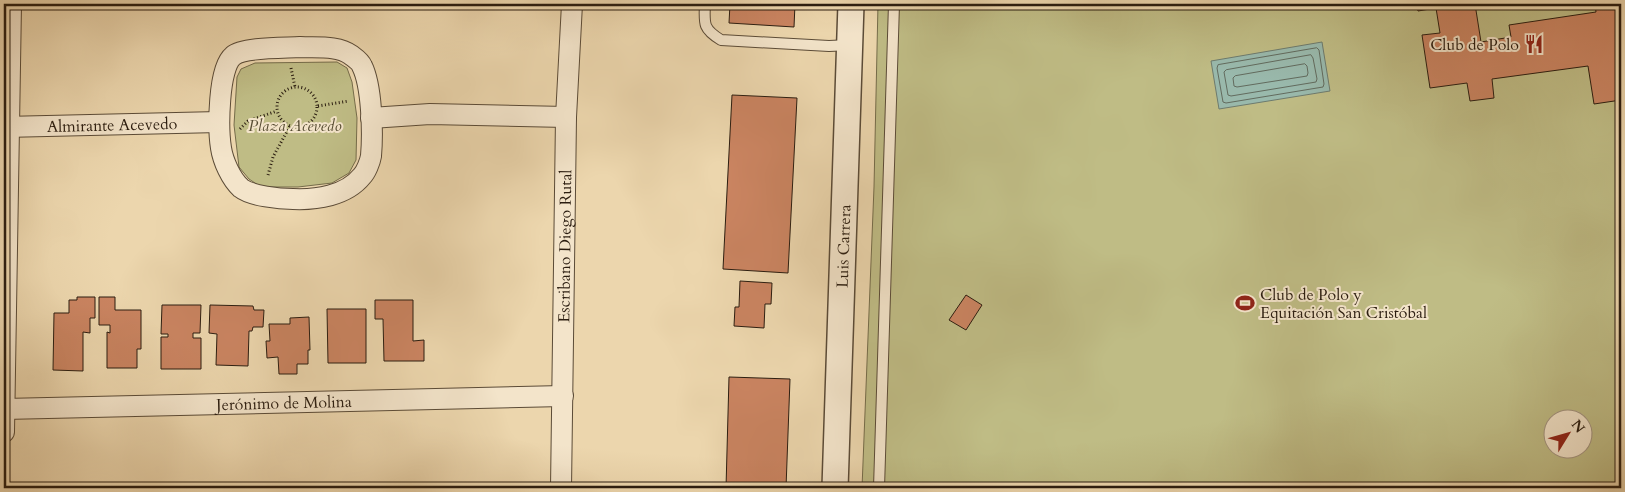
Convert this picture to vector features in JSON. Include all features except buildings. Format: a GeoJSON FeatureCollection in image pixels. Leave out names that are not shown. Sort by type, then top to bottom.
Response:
{"type":"FeatureCollection","features":[{"type":"Feature","properties":{"kind":"street"},"geometry":{"type":"LineString","coordinates":[[4,432],[6,127],[11,4]]}},
{"type":"Feature","properties":{"kind":"street","name":"Escribano Diego Rutal"},"geometry":{"type":"LineString","coordinates":[[561,488],[566,117],[572,4]]}},
{"type":"Feature","properties":{"kind":"street","name":"Luis Carrera"},"geometry":{"type":"LineString","coordinates":[[835,488],[851,4]]}},
{"type":"Feature","properties":{"kind":"street"},"geometry":{"type":"LineString","coordinates":[[300,47],[340,49],[351,54],[361,63],[366,76],[370,108],[371,158],[362,176],[348,189],[326,197],[294,200],[263,197],[242,189],[230,172],[221,149],[219,122],[220,94],[224,73],[232,56],[244,50],[300,47]]}},
{"type":"Feature","properties":{"kind":"street"},"geometry":{"type":"LineString","coordinates":[[370,108],[430,114],[566,117]]}},
{"type":"Feature","properties":{"kind":"street","name":"Almirante Acevedo"},"geometry":{"type":"LineString","coordinates":[[6,127],[219,122]]}},
{"type":"Feature","properties":{"kind":"street","name":"Jerónimo de Molina"},"geometry":{"type":"LineString","coordinates":[[4,409],[563,396]]}},
{"type":"Feature","properties":{"kind":"lane"},"geometry":{"type":"LineString","coordinates":[[705,4],[704,19],[709,32],[721,40],[829,46],[850,45]]}},
{"type":"Feature","properties":{"kind":"lane"},"geometry":{"type":"LineString","coordinates":[[879,488],[894,4]]}},
{"type":"Feature","properties":{"kind":"path"},"geometry":{"type":"LineString","coordinates":[[295,87],[307,89],[318,106],[317,113],[310,123],[297,127],[284,123],[277,111],[279,98],[288,89],[295,87]]}},
{"type":"Feature","properties":{"kind":"path"},"geometry":{"type":"LineString","coordinates":[[318,106],[370,108]]}},
{"type":"Feature","properties":{"kind":"path"},"geometry":{"type":"LineString","coordinates":[[221,149],[248,121],[277,111]]}},
{"type":"Feature","properties":{"kind":"path"},"geometry":{"type":"LineString","coordinates":[[263,197],[273,157],[290,126]]}},
{"type":"Feature","properties":{"kind":"green space","name":"Club de Polo y Equitación San Cristóbal"},"geometry":{"type":"Polygon","coordinates":[[[878,4],[1621,4],[1621,488],[862,488],[874,187],[878,4]]]}},
{"type":"Feature","properties":{"kind":"green space","name":"Plaza Acevedo"},"geometry":{"type":"Polygon","coordinates":[[[337,62],[347,68],[352,82],[357,118],[356,160],[349,173],[332,183],[298,187],[261,187],[249,179],[239,167],[234,125],[237,77],[241,69],[255,63],[337,62]]]}},
{"type":"Feature","properties":{"kind":"water"},"geometry":{"type":"Polygon","coordinates":[[[1322,42],[1330,91],[1219,109],[1211,61],[1322,42]]]}},
{"type":"Feature","properties":{"kind":"place","name":"Club de Polo"},"geometry":{"type":"Point","coordinates":[1534,44]}},
{"type":"Feature","properties":{"kind":"place","name":"Club de Polo y Equitación San Cristóbal"},"geometry":{"type":"Point","coordinates":[1245,303]}}]}
